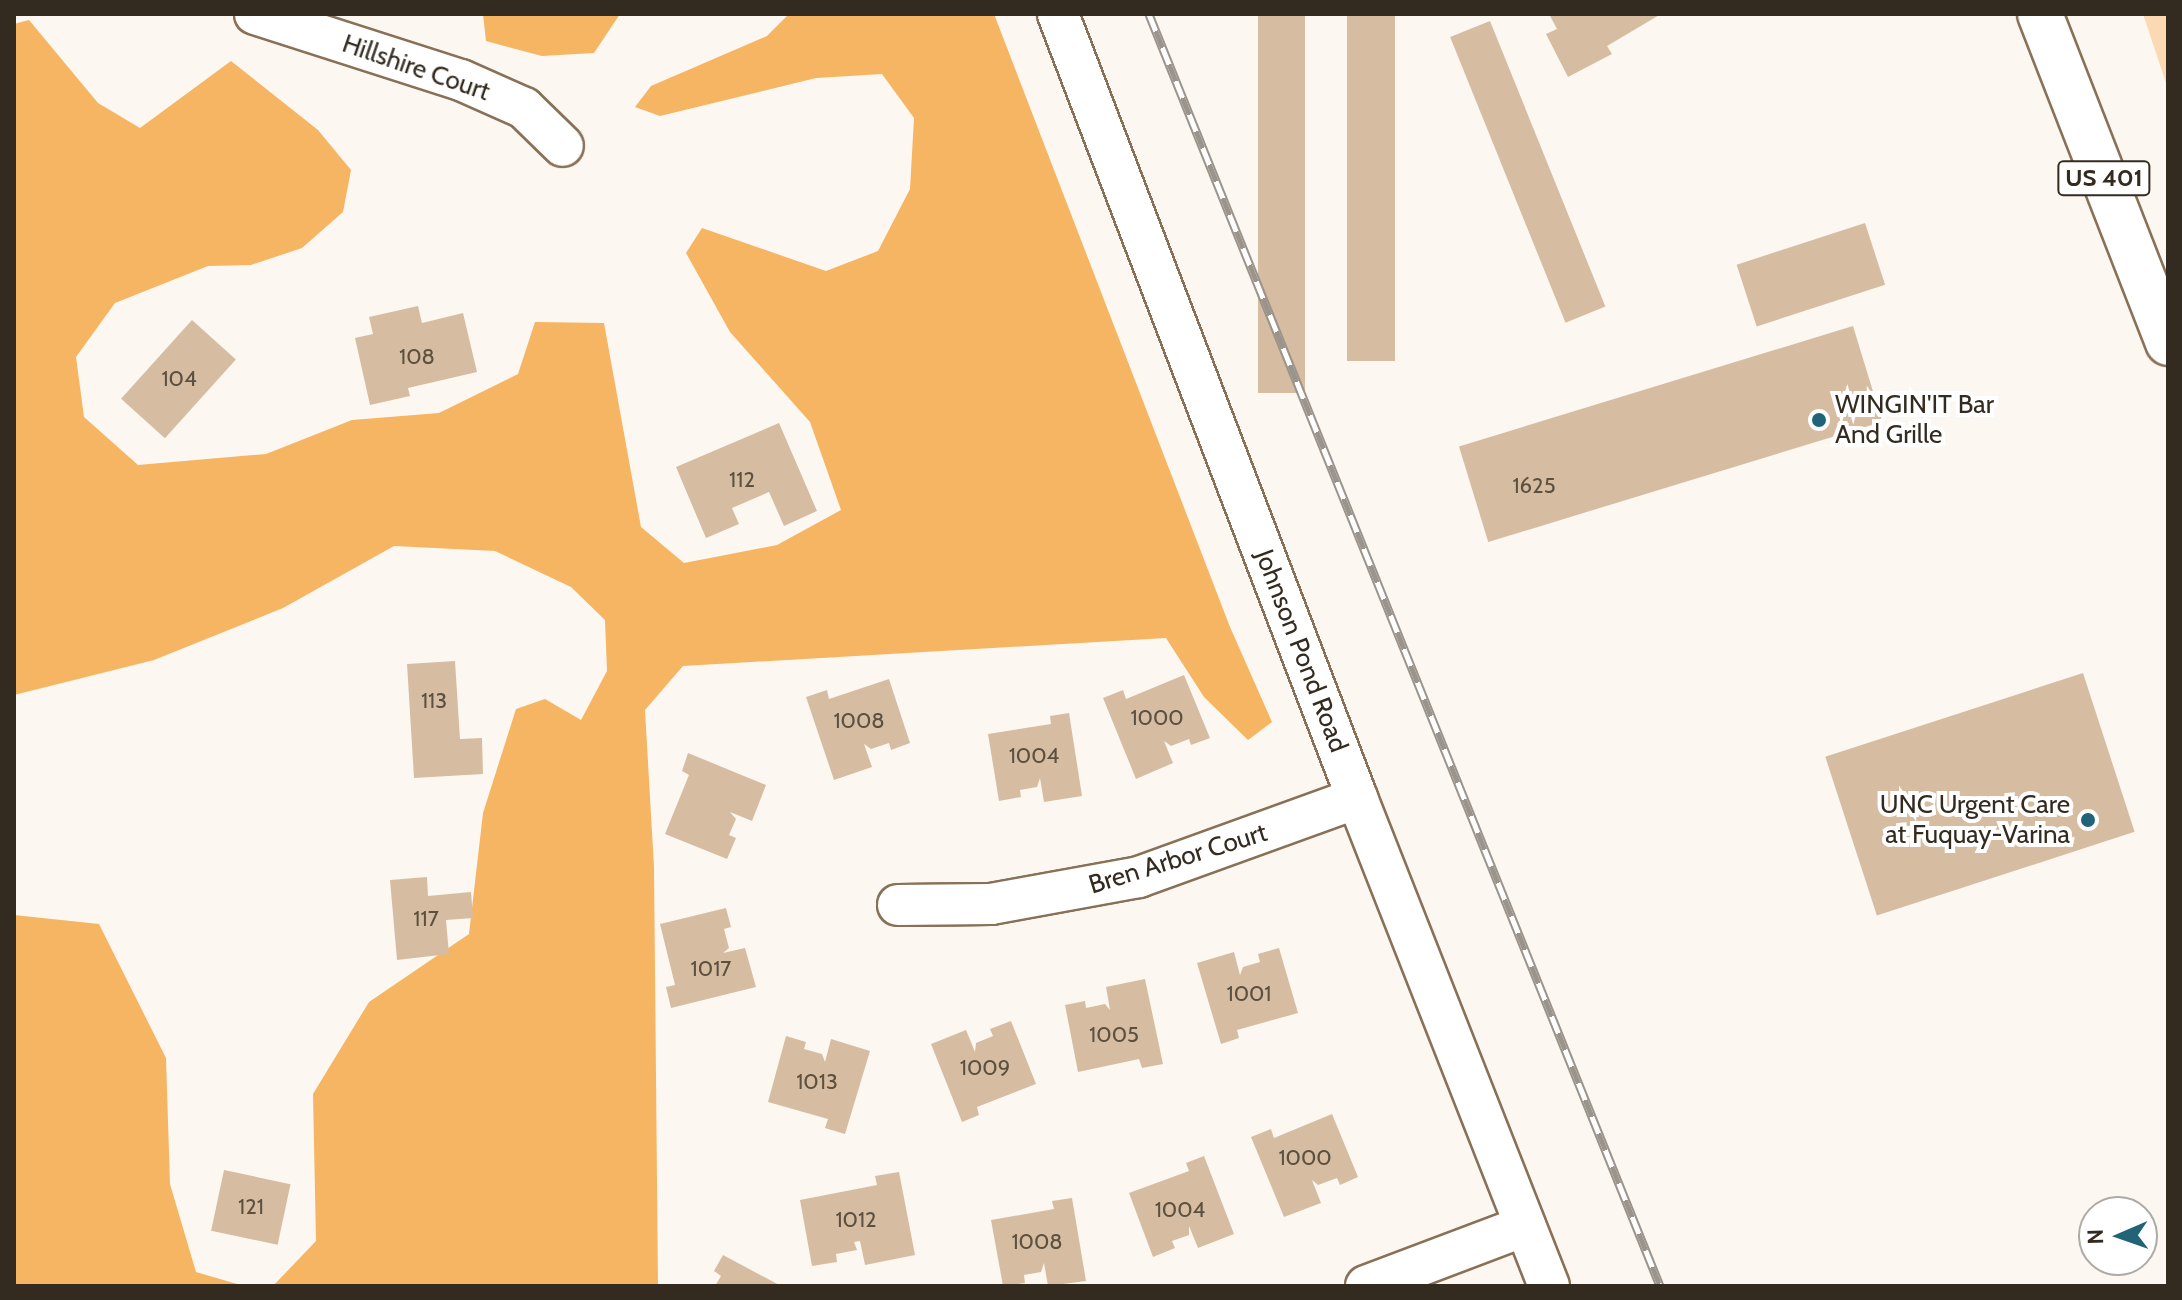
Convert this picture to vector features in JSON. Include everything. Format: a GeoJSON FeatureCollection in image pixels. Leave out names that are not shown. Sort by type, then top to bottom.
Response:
{"type":"FeatureCollection","features":[{"type":"Feature","properties":{"kind":"highway","name":"US 401"},"geometry":{"type":"LineString","coordinates":[[2040,14],[2168,343]]}},
{"type":"Feature","properties":{"kind":"street","name":"Hillshire Court"},"geometry":{"type":"LineString","coordinates":[[255,14],[461,80],[524,108],[563,146]]}},
{"type":"Feature","properties":{"kind":"street","name":"Johnson Pond Road"},"geometry":{"type":"LineString","coordinates":[[1058,14],[1357,798],[1549,1286]]}},
{"type":"Feature","properties":{"kind":"street","name":"Bren Arbor Court"},"geometry":{"type":"LineString","coordinates":[[898,905],[991,904],[1139,877],[1357,798]]}},
{"type":"Feature","properties":{"kind":"street"},"geometry":{"type":"LineString","coordinates":[[1366,1286],[1525,1226]]}},
{"type":"Feature","properties":{"kind":"shaded area"},"geometry":{"type":"Polygon","coordinates":[[[483,14],[620,14],[594,53],[542,56],[486,41],[483,14]]]}},
{"type":"Feature","properties":{"kind":"shaded area"},"geometry":{"type":"Polygon","coordinates":[[[789,14],[994,14],[1230,627],[1272,722],[1248,740],[1204,697],[1166,638],[683,666],[645,710],[654,867],[658,1286],[273,1286],[316,1241],[313,1094],[369,1002],[469,934],[483,813],[516,709],[545,699],[581,720],[607,671],[605,620],[571,587],[495,551],[394,546],[283,608],[154,660],[14,695],[14,24],[29,20],[98,103],[140,128],[231,61],[318,130],[351,170],[343,212],[302,248],[251,265],[208,266],[115,303],[76,357],[84,417],[138,465],[266,454],[352,420],[439,413],[518,374],[535,322],[604,323],[641,527],[684,563],[777,545],[841,510],[810,422],[730,332],[686,253],[702,228],[826,271],[878,251],[910,189],[914,118],[882,74],[816,78],[660,116],[635,107],[651,86],[767,36],[789,14]]]}},
{"type":"Feature","properties":{"kind":"shaded area"},"geometry":{"type":"Polygon","coordinates":[[[2143,14],[2168,14],[2168,89],[2143,14]]]}},
{"type":"Feature","properties":{"kind":"shaded area"},"geometry":{"type":"Polygon","coordinates":[[[14,915],[99,924],[166,1058],[170,1184],[196,1272],[244,1286],[14,1286],[14,915]]]}},
{"type":"Feature","properties":{"kind":"building"},"geometry":{"type":"Polygon","coordinates":[[[1258,14],[1305,14],[1305,393],[1258,393],[1258,14]]]}},
{"type":"Feature","properties":{"kind":"building"},"geometry":{"type":"Polygon","coordinates":[[[1347,14],[1395,14],[1395,361],[1347,361],[1347,14]]]}},
{"type":"Feature","properties":{"kind":"building"},"geometry":{"type":"Polygon","coordinates":[[[1549,14],[1661,14],[1607,46],[1612,54],[1568,77],[1546,34],[1557,29],[1549,14]]]}},
{"type":"Feature","properties":{"kind":"building"},"geometry":{"type":"Polygon","coordinates":[[[1490,21],[1605,307],[1566,323],[1450,37],[1490,21]]]}},
{"type":"Feature","properties":{"kind":"building"},"geometry":{"type":"Polygon","coordinates":[[[1865,223],[1885,285],[1757,327],[1737,265],[1865,223]]]}},
{"type":"Feature","properties":{"kind":"building"},"geometry":{"type":"Polygon","coordinates":[[[418,306],[422,323],[463,313],[477,372],[408,388],[410,396],[370,405],[355,338],[373,334],[369,317],[418,306]]]}},
{"type":"Feature","properties":{"kind":"building"},"geometry":{"type":"Polygon","coordinates":[[[192,320],[236,359],[165,438],[121,399],[192,320]]]}},
{"type":"Feature","properties":{"kind":"building"},"geometry":{"type":"Polygon","coordinates":[[[1853,326],[1882,422],[1488,542],[1459,446],[1853,326]]]}},
{"type":"Feature","properties":{"kind":"building"},"geometry":{"type":"Polygon","coordinates":[[[779,423],[817,511],[784,526],[769,492],[732,508],[739,524],[706,538],[676,467],[779,423]]]}},
{"type":"Feature","properties":{"kind":"building"},"geometry":{"type":"Polygon","coordinates":[[[455,661],[460,739],[482,738],[483,774],[414,778],[407,664],[455,661]]]}},
{"type":"Feature","properties":{"kind":"building"},"geometry":{"type":"Polygon","coordinates":[[[2083,673],[2135,832],[1877,916],[1825,757],[2083,673]]]}},
{"type":"Feature","properties":{"kind":"building"},"geometry":{"type":"Polygon","coordinates":[[[1184,675],[1210,738],[1191,745],[1189,739],[1171,746],[1164,741],[1173,763],[1136,779],[1103,698],[1123,690],[1126,699],[1184,675]]]}},
{"type":"Feature","properties":{"kind":"building"},"geometry":{"type":"Polygon","coordinates":[[[889,679],[910,743],[891,750],[889,743],[871,749],[864,744],[872,767],[834,780],[806,697],[827,690],[829,699],[889,679]]]}},
{"type":"Feature","properties":{"kind":"building"},"geometry":{"type":"Polygon","coordinates":[[[1069,713],[1082,796],[1044,802],[1040,778],[1037,787],[1020,790],[1021,797],[999,801],[988,734],[1051,724],[1050,716],[1069,713]]]}},
{"type":"Feature","properties":{"kind":"building"},"geometry":{"type":"Polygon","coordinates":[[[688,753],[766,785],[752,821],[730,812],[736,819],[729,835],[736,838],[727,859],[665,834],[689,775],[682,771],[688,753]]]}},
{"type":"Feature","properties":{"kind":"building"},"geometry":{"type":"Polygon","coordinates":[[[427,877],[428,896],[471,892],[473,918],[446,920],[449,954],[397,960],[390,880],[427,877]]]}},
{"type":"Feature","properties":{"kind":"building"},"geometry":{"type":"Polygon","coordinates":[[[726,908],[731,927],[724,929],[729,948],[723,953],[745,948],[756,987],[671,1008],[666,987],[675,985],[660,924],[726,908]]]}},
{"type":"Feature","properties":{"kind":"building"},"geometry":{"type":"Polygon","coordinates":[[[1279,948],[1298,1013],[1237,1030],[1239,1038],[1221,1044],[1197,963],[1234,952],[1240,975],[1243,967],[1260,962],[1258,954],[1279,948]]]}},
{"type":"Feature","properties":{"kind":"building"},"geometry":{"type":"Polygon","coordinates":[[[1145,979],[1163,1064],[1142,1068],[1139,1059],[1078,1072],[1065,1005],[1085,1001],[1086,1008],[1105,1004],[1110,1010],[1106,987],[1145,979]]]}},
{"type":"Feature","properties":{"kind":"building"},"geometry":{"type":"Polygon","coordinates":[[[1011,1021],[1036,1084],[977,1107],[979,1115],[962,1122],[931,1044],[966,1030],[975,1052],[976,1043],[993,1036],[990,1029],[1011,1021]]]}},
{"type":"Feature","properties":{"kind":"building"},"geometry":{"type":"Polygon","coordinates":[[[786,1036],[806,1042],[804,1049],[822,1054],[825,1062],[831,1039],[870,1051],[845,1134],[825,1128],[828,1119],[768,1102],[786,1036]]]}},
{"type":"Feature","properties":{"kind":"building"},"geometry":{"type":"Polygon","coordinates":[[[1332,1114],[1358,1177],[1340,1185],[1337,1178],[1318,1185],[1312,1180],[1321,1203],[1284,1217],[1251,1137],[1271,1129],[1274,1138],[1332,1114]]]}},
{"type":"Feature","properties":{"kind":"building"},"geometry":{"type":"Polygon","coordinates":[[[1204,1156],[1234,1234],[1198,1248],[1189,1226],[1189,1235],[1172,1241],[1175,1248],[1153,1257],[1129,1193],[1189,1171],[1186,1163],[1204,1156]]]}},
{"type":"Feature","properties":{"kind":"building"},"geometry":{"type":"Polygon","coordinates":[[[224,1170],[291,1184],[278,1245],[211,1231],[224,1170]]]}},
{"type":"Feature","properties":{"kind":"building"},"geometry":{"type":"Polygon","coordinates":[[[899,1172],[915,1255],[865,1265],[860,1241],[854,1242],[857,1250],[836,1254],[837,1262],[812,1266],[800,1200],[877,1185],[875,1176],[899,1172]]]}},
{"type":"Feature","properties":{"kind":"building"},"geometry":{"type":"Polygon","coordinates":[[[1072,1198],[1086,1281],[1048,1286],[1044,1263],[1041,1272],[1024,1275],[1025,1283],[1003,1286],[991,1220],[1054,1209],[1052,1201],[1072,1198]]]}},
{"type":"Feature","properties":{"kind":"building"},"geometry":{"type":"Polygon","coordinates":[[[723,1255],[781,1286],[715,1286],[721,1276],[714,1271],[723,1255]]]}},
{"type":"Feature","properties":{"kind":"railway"},"geometry":{"type":"LineString","coordinates":[[1149,14],[1660,1286]]}},
{"type":"Feature","properties":{"kind":"place","name":"WINGIN'IT Bar And Grille"},"geometry":{"type":"Point","coordinates":[1819,420]}},
{"type":"Feature","properties":{"kind":"place","name":"UNC Urgent Care at Fuquay-Varina"},"geometry":{"type":"Point","coordinates":[2088,820]}}]}
